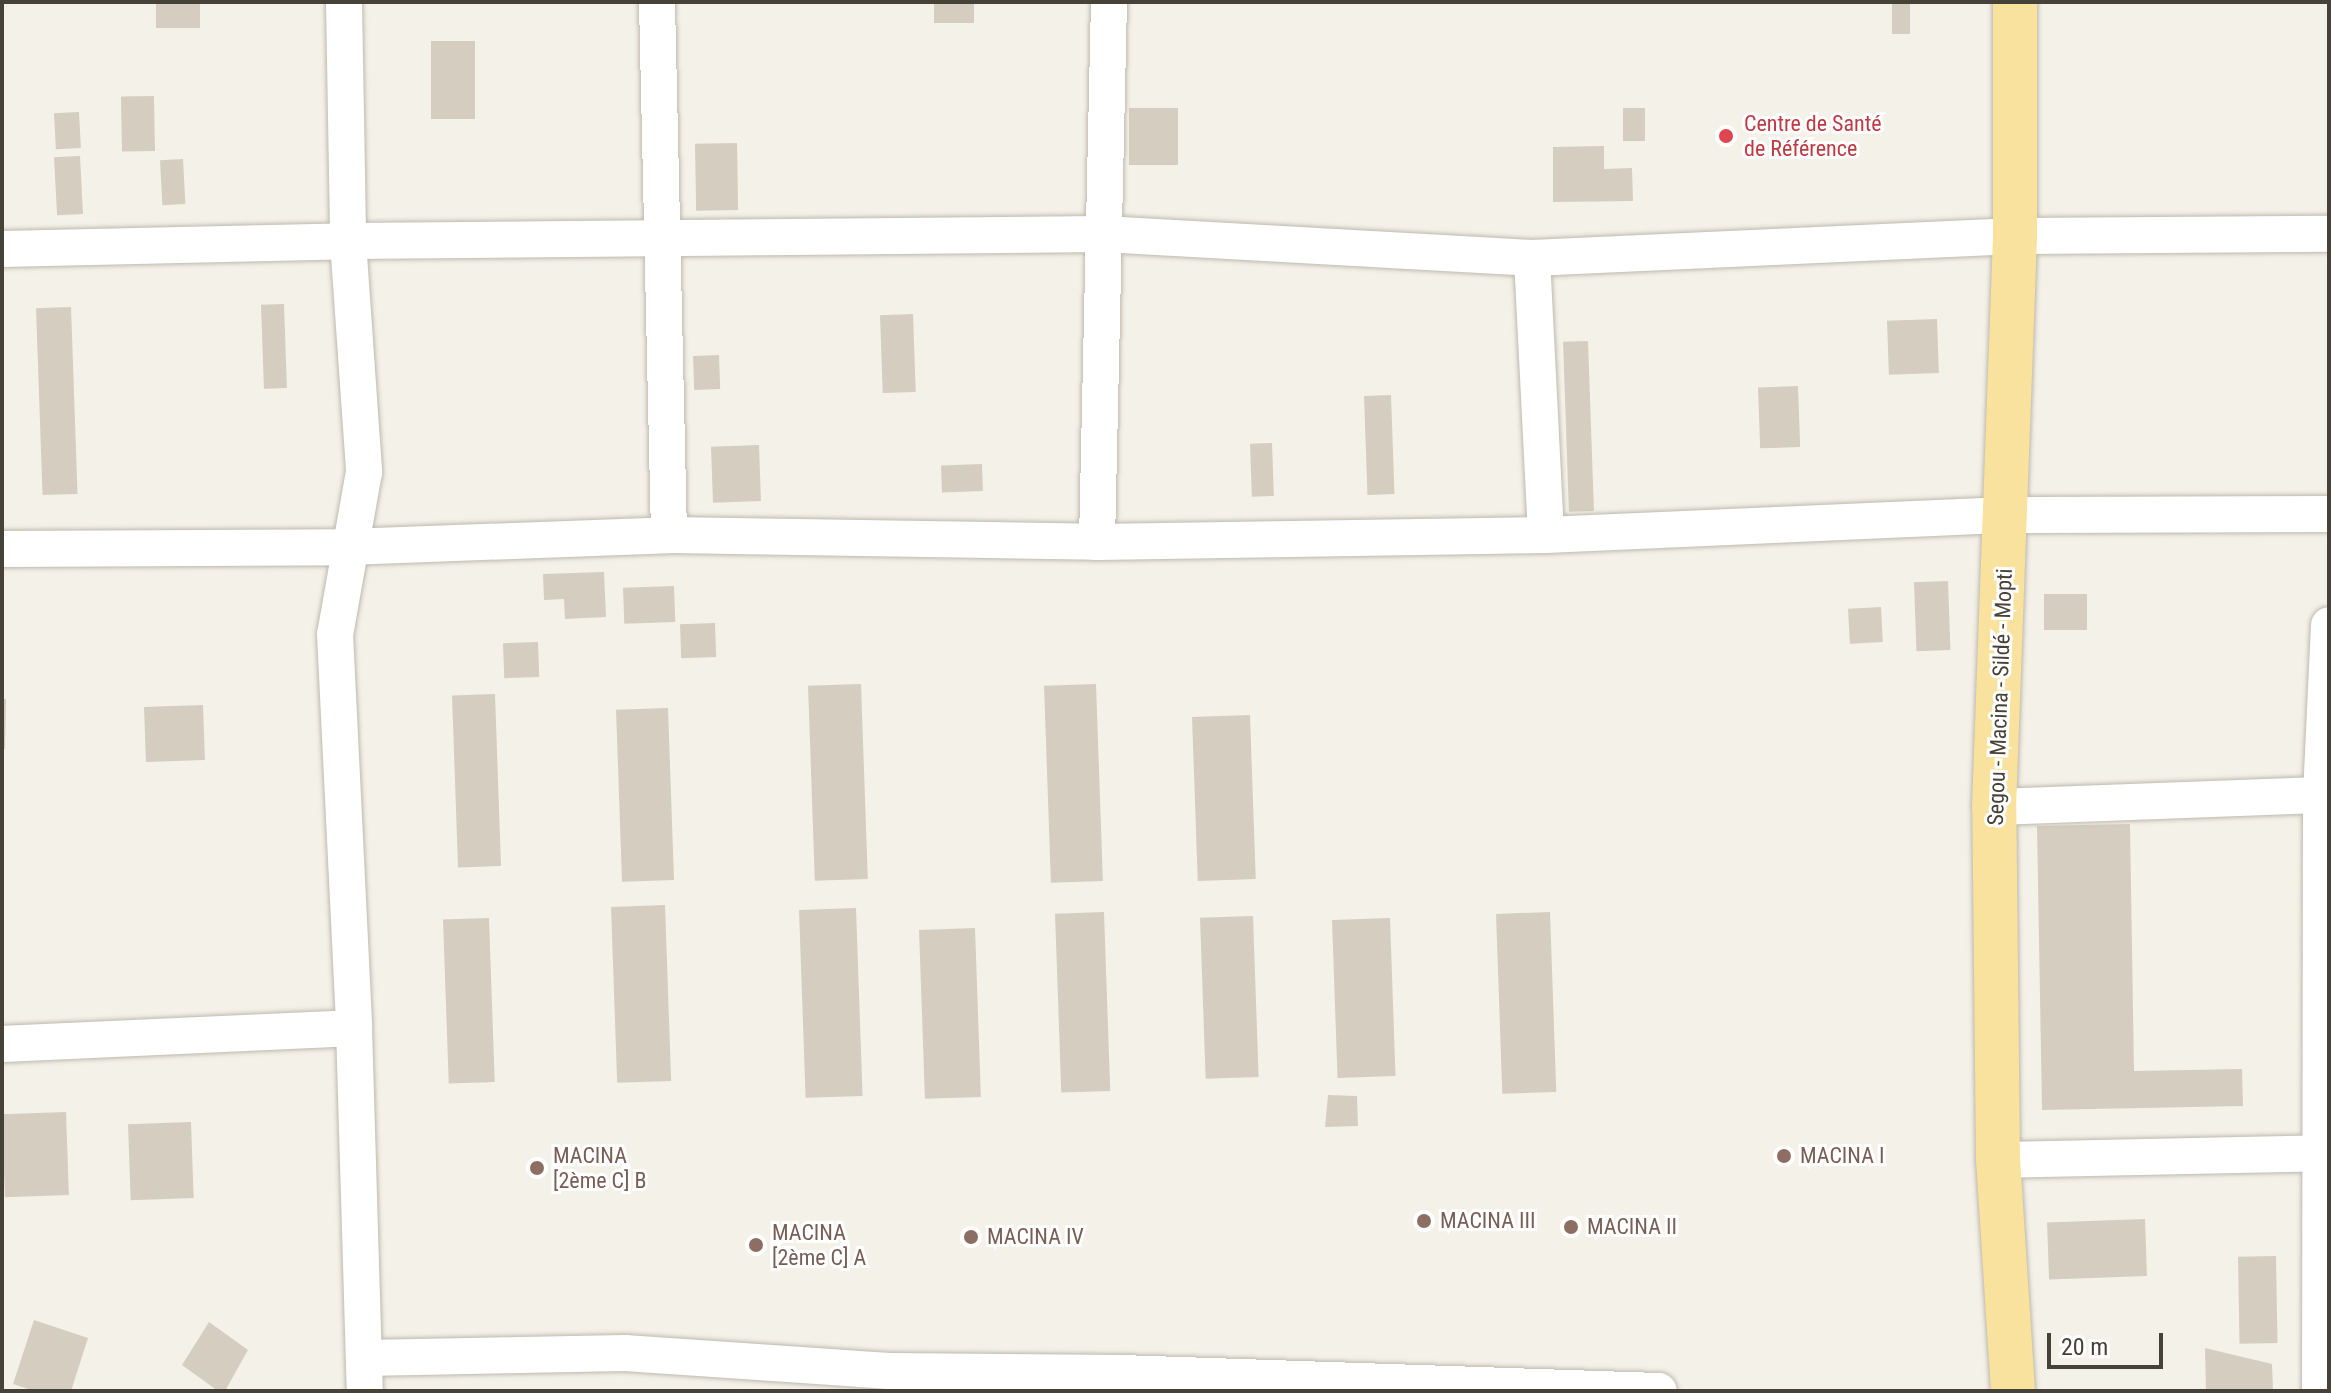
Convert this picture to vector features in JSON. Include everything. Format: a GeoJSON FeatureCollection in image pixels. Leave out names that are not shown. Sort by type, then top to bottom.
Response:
{"type":"FeatureCollection","features":[{"type":"Feature","properties":{"kind":"main road","name":"Segou - Macina - Sildé - Mopti"},"geometry":{"type":"LineString","coordinates":[[2013,1391],[1998,1160],[1994,807],[2015,236],[2015,2]]}},
{"type":"Feature","properties":{"kind":"street"},"geometry":{"type":"LineString","coordinates":[[344,2],[348,241],[364,472],[348,547],[335,634],[354,1028],[364,1374],[625,1353],[889,1381],[1137,1374],[1659,1391]]}},
{"type":"Feature","properties":{"kind":"street"},"geometry":{"type":"LineString","coordinates":[[657,2],[669,535]]}},
{"type":"Feature","properties":{"kind":"street"},"geometry":{"type":"LineString","coordinates":[[1097,542],[1109,2]]}},
{"type":"Feature","properties":{"kind":"street"},"geometry":{"type":"LineString","coordinates":[[2,249],[348,241],[1103,234],[1532,258],[2015,236],[2329,234]]}},
{"type":"Feature","properties":{"kind":"street"},"geometry":{"type":"LineString","coordinates":[[1532,258],[1546,535]]}},
{"type":"Feature","properties":{"kind":"street"},"geometry":{"type":"LineString","coordinates":[[2,549],[348,547],[669,535],[1097,542],[1546,535],[2007,515],[2329,514]]}},
{"type":"Feature","properties":{"kind":"street"},"geometry":{"type":"LineString","coordinates":[[2320,1391],[2329,625]]}},
{"type":"Feature","properties":{"kind":"street"},"geometry":{"type":"LineString","coordinates":[[1994,807],[2325,795]]}},
{"type":"Feature","properties":{"kind":"street"},"geometry":{"type":"LineString","coordinates":[[2,1044],[354,1028]]}},
{"type":"Feature","properties":{"kind":"street"},"geometry":{"type":"LineString","coordinates":[[1998,1160],[2325,1153]]}},
{"type":"Feature","properties":{"kind":"building"},"geometry":{"type":"Polygon","coordinates":[[[156,2],[200,2],[200,28],[156,28],[156,2]]]}},
{"type":"Feature","properties":{"kind":"building"},"geometry":{"type":"Polygon","coordinates":[[[934,2],[974,2],[974,23],[934,23],[934,2]]]}},
{"type":"Feature","properties":{"kind":"building"},"geometry":{"type":"Polygon","coordinates":[[[1892,2],[1910,2],[1910,34],[1892,34],[1892,2]]]}},
{"type":"Feature","properties":{"kind":"building"},"geometry":{"type":"Polygon","coordinates":[[[431,41],[475,41],[475,119],[431,119],[431,41]]]}},
{"type":"Feature","properties":{"kind":"building"},"geometry":{"type":"Polygon","coordinates":[[[154,96],[155,151],[122,152],[121,97],[154,96]]]}},
{"type":"Feature","properties":{"kind":"building"},"geometry":{"type":"Polygon","coordinates":[[[1129,108],[1178,108],[1178,165],[1129,165],[1129,108]]]}},
{"type":"Feature","properties":{"kind":"building"},"geometry":{"type":"Polygon","coordinates":[[[1623,108],[1645,108],[1645,141],[1623,141],[1623,108]]]}},
{"type":"Feature","properties":{"kind":"building"},"geometry":{"type":"Polygon","coordinates":[[[79,112],[81,148],[56,149],[54,113],[79,112]]]}},
{"type":"Feature","properties":{"kind":"building"},"geometry":{"type":"Polygon","coordinates":[[[737,143],[738,210],[696,211],[695,144],[737,143]]]}},
{"type":"Feature","properties":{"kind":"building"},"geometry":{"type":"Polygon","coordinates":[[[1604,146],[1604,169],[1632,168],[1633,201],[1553,202],[1553,147],[1604,146]]]}},
{"type":"Feature","properties":{"kind":"building"},"geometry":{"type":"Polygon","coordinates":[[[80,156],[83,214],[57,215],[54,157],[80,156]]]}},
{"type":"Feature","properties":{"kind":"building"},"geometry":{"type":"Polygon","coordinates":[[[183,159],[185,204],[162,205],[160,160],[183,159]]]}},
{"type":"Feature","properties":{"kind":"building"},"geometry":{"type":"Polygon","coordinates":[[[284,304],[287,388],[264,389],[261,305],[284,304]]]}},
{"type":"Feature","properties":{"kind":"building"},"geometry":{"type":"Polygon","coordinates":[[[71,307],[78,494],[43,495],[36,308],[71,307]]]}},
{"type":"Feature","properties":{"kind":"building"},"geometry":{"type":"Polygon","coordinates":[[[913,314],[916,392],[883,393],[880,315],[913,314]]]}},
{"type":"Feature","properties":{"kind":"building"},"geometry":{"type":"Polygon","coordinates":[[[1937,319],[1939,373],[1889,375],[1887,321],[1937,319]]]}},
{"type":"Feature","properties":{"kind":"building"},"geometry":{"type":"Polygon","coordinates":[[[1588,341],[1594,511],[1569,512],[1563,342],[1588,341]]]}},
{"type":"Feature","properties":{"kind":"building"},"geometry":{"type":"Polygon","coordinates":[[[719,355],[720,389],[694,390],[693,356],[719,355]]]}},
{"type":"Feature","properties":{"kind":"building"},"geometry":{"type":"Polygon","coordinates":[[[1798,386],[1800,447],[1760,448],[1758,387],[1798,386]]]}},
{"type":"Feature","properties":{"kind":"building"},"geometry":{"type":"Polygon","coordinates":[[[1391,395],[1394,494],[1367,495],[1364,396],[1391,395]]]}},
{"type":"Feature","properties":{"kind":"building"},"geometry":{"type":"Polygon","coordinates":[[[1272,443],[1274,496],[1252,497],[1250,444],[1272,443]]]}},
{"type":"Feature","properties":{"kind":"building"},"geometry":{"type":"Polygon","coordinates":[[[759,445],[761,501],[713,503],[711,447],[759,445]]]}},
{"type":"Feature","properties":{"kind":"building"},"geometry":{"type":"Polygon","coordinates":[[[982,464],[983,491],[942,492],[941,465],[982,464]]]}},
{"type":"Feature","properties":{"kind":"building"},"geometry":{"type":"Polygon","coordinates":[[[604,572],[606,617],[565,619],[564,599],[544,600],[543,574],[604,572]]]}},
{"type":"Feature","properties":{"kind":"building"},"geometry":{"type":"Polygon","coordinates":[[[1948,581],[1950,650],[1916,651],[1914,582],[1948,581]]]}},
{"type":"Feature","properties":{"kind":"building"},"geometry":{"type":"Polygon","coordinates":[[[674,586],[675,622],[624,624],[623,588],[674,586]]]}},
{"type":"Feature","properties":{"kind":"building"},"geometry":{"type":"Polygon","coordinates":[[[2044,594],[2087,594],[2087,630],[2044,630],[2044,594]]]}},
{"type":"Feature","properties":{"kind":"building"},"geometry":{"type":"Polygon","coordinates":[[[1881,607],[1883,642],[1850,644],[1848,609],[1881,607]]]}},
{"type":"Feature","properties":{"kind":"building"},"geometry":{"type":"Polygon","coordinates":[[[715,623],[716,657],[681,658],[680,624],[715,623]]]}},
{"type":"Feature","properties":{"kind":"building"},"geometry":{"type":"Polygon","coordinates":[[[538,642],[539,677],[504,678],[503,643],[538,642]]]}},
{"type":"Feature","properties":{"kind":"building"},"geometry":{"type":"Polygon","coordinates":[[[861,684],[868,879],[815,881],[808,686],[861,684]]]}},
{"type":"Feature","properties":{"kind":"building"},"geometry":{"type":"Polygon","coordinates":[[[1096,684],[1103,881],[1051,883],[1044,686],[1096,684]]]}},
{"type":"Feature","properties":{"kind":"building"},"geometry":{"type":"Polygon","coordinates":[[[495,694],[501,866],[458,867],[452,696],[495,694]]]}},
{"type":"Feature","properties":{"kind":"building"},"geometry":{"type":"Polygon","coordinates":[[[2,699],[6,699],[5,749],[2,749],[2,699]]]}},
{"type":"Feature","properties":{"kind":"building"},"geometry":{"type":"Polygon","coordinates":[[[203,705],[205,760],[146,762],[144,707],[203,705]]]}},
{"type":"Feature","properties":{"kind":"building"},"geometry":{"type":"Polygon","coordinates":[[[668,708],[674,880],[622,882],[616,710],[668,708]]]}},
{"type":"Feature","properties":{"kind":"building"},"geometry":{"type":"Polygon","coordinates":[[[1250,715],[1256,879],[1198,881],[1192,717],[1250,715]]]}},
{"type":"Feature","properties":{"kind":"building"},"geometry":{"type":"Polygon","coordinates":[[[2130,824],[2134,1071],[2242,1069],[2243,1106],[2042,1110],[2037,826],[2130,824]]]}},
{"type":"Feature","properties":{"kind":"building"},"geometry":{"type":"Polygon","coordinates":[[[665,905],[671,1081],[617,1083],[611,907],[665,905]]]}},
{"type":"Feature","properties":{"kind":"building"},"geometry":{"type":"Polygon","coordinates":[[[856,908],[863,1096],[806,1098],[799,910],[856,908]]]}},
{"type":"Feature","properties":{"kind":"building"},"geometry":{"type":"Polygon","coordinates":[[[1104,912],[1110,1091],[1061,1093],[1055,914],[1104,912]]]}},
{"type":"Feature","properties":{"kind":"building"},"geometry":{"type":"Polygon","coordinates":[[[1550,912],[1556,1092],[1502,1094],[1496,914],[1550,912]]]}},
{"type":"Feature","properties":{"kind":"building"},"geometry":{"type":"Polygon","coordinates":[[[1253,916],[1259,1077],[1206,1079],[1200,918],[1253,916]]]}},
{"type":"Feature","properties":{"kind":"building"},"geometry":{"type":"Polygon","coordinates":[[[489,918],[495,1082],[449,1084],[443,920],[489,918]]]}},
{"type":"Feature","properties":{"kind":"building"},"geometry":{"type":"Polygon","coordinates":[[[1390,918],[1396,1076],[1338,1078],[1332,920],[1390,918]]]}},
{"type":"Feature","properties":{"kind":"building"},"geometry":{"type":"Polygon","coordinates":[[[975,928],[981,1097],[925,1099],[919,930],[975,928]]]}},
{"type":"Feature","properties":{"kind":"building"},"geometry":{"type":"Polygon","coordinates":[[[1328,1095],[1357,1096],[1358,1126],[1325,1127],[1328,1095]]]}},
{"type":"Feature","properties":{"kind":"building"},"geometry":{"type":"Polygon","coordinates":[[[66,1112],[69,1195],[5,1197],[2,1114],[66,1112]]]}},
{"type":"Feature","properties":{"kind":"building"},"geometry":{"type":"Polygon","coordinates":[[[191,1122],[194,1198],[131,1200],[128,1124],[191,1122]]]}},
{"type":"Feature","properties":{"kind":"building"},"geometry":{"type":"Polygon","coordinates":[[[2145,1219],[2147,1276],[2049,1279],[2047,1222],[2145,1219]]]}},
{"type":"Feature","properties":{"kind":"building"},"geometry":{"type":"Polygon","coordinates":[[[2276,1256],[2278,1343],[2240,1344],[2238,1257],[2276,1256]]]}},
{"type":"Feature","properties":{"kind":"building"},"geometry":{"type":"Polygon","coordinates":[[[34,1320],[88,1338],[71,1391],[34,1391],[13,1384],[34,1320]]]}},
{"type":"Feature","properties":{"kind":"building"},"geometry":{"type":"Polygon","coordinates":[[[209,1322],[248,1350],[225,1391],[218,1391],[182,1365],[209,1322]]]}},
{"type":"Feature","properties":{"kind":"building"},"geometry":{"type":"Polygon","coordinates":[[[2205,1348],[2272,1364],[2273,1391],[2206,1391],[2205,1348]]]}},
{"type":"Feature","properties":{"kind":"place","name":"Centre de Santé de Référence"},"geometry":{"type":"Point","coordinates":[1726,136]}},
{"type":"Feature","properties":{"kind":"place","name":"MACINA I"},"geometry":{"type":"Point","coordinates":[1784,1156]}},
{"type":"Feature","properties":{"kind":"place","name":"MACINA [2ème C] B"},"geometry":{"type":"Point","coordinates":[537,1168]}},
{"type":"Feature","properties":{"kind":"place","name":"MACINA III"},"geometry":{"type":"Point","coordinates":[1424,1221]}},
{"type":"Feature","properties":{"kind":"place","name":"MACINA II"},"geometry":{"type":"Point","coordinates":[1571,1227]}},
{"type":"Feature","properties":{"kind":"place","name":"MACINA IV"},"geometry":{"type":"Point","coordinates":[971,1237]}},
{"type":"Feature","properties":{"kind":"place","name":"MACINA [2ème C] A"},"geometry":{"type":"Point","coordinates":[756,1245]}}]}
